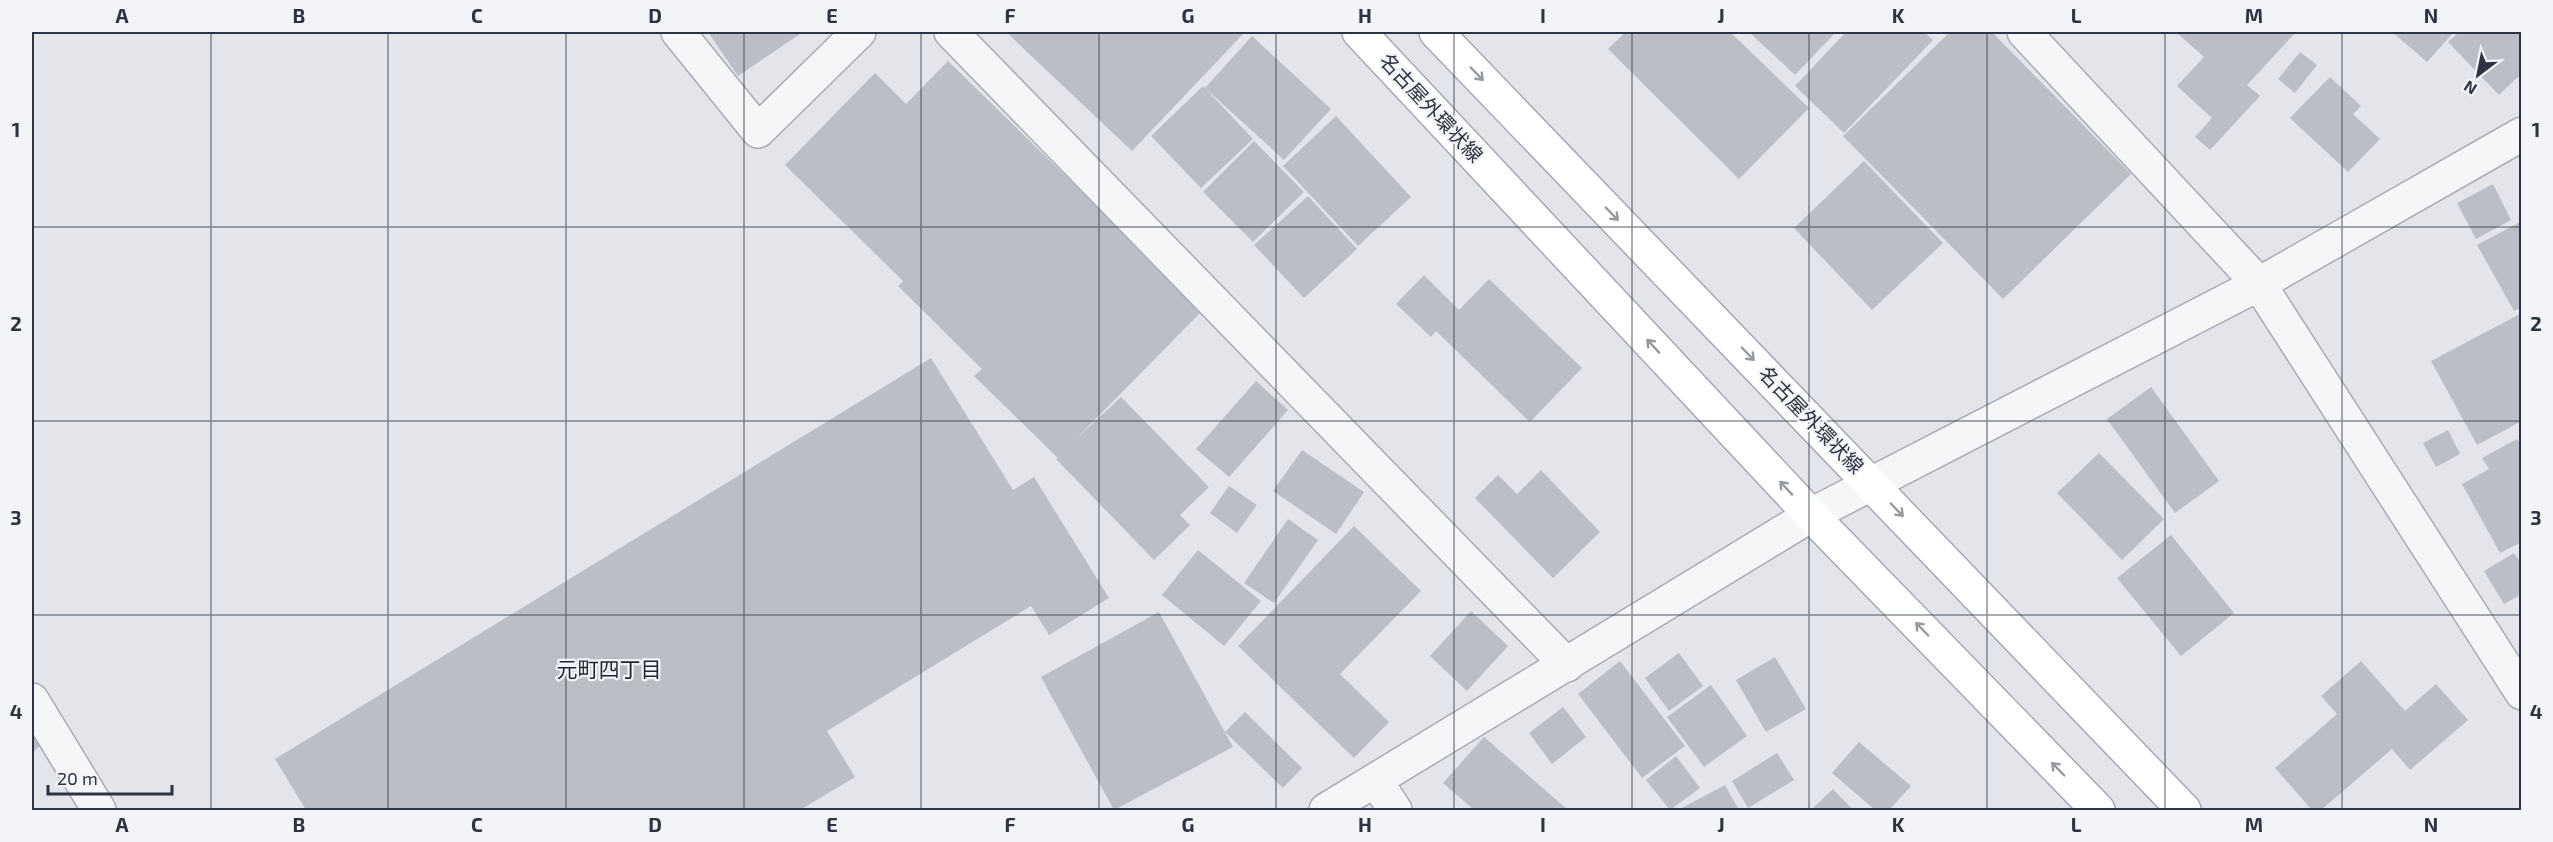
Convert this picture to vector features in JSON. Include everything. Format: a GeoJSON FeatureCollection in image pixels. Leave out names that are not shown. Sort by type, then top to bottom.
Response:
{"type":"FeatureCollection","features":[{"type":"Feature","properties":{"kind":"main road","name":"名古屋外環状線"},"geometry":{"type":"LineString","coordinates":[[1359,32],[1811,515],[2098,810]]}},
{"type":"Feature","properties":{"kind":"main road","name":"名古屋外環状線"},"geometry":{"type":"LineString","coordinates":[[1436,32],[2184,810]]}},
{"type":"Feature","properties":{"kind":"street"},"geometry":{"type":"LineString","coordinates":[[678,32],[758,131],[859,32]]}},
{"type":"Feature","properties":{"kind":"street"},"geometry":{"type":"LineString","coordinates":[[951,32],[1567,666]]}},
{"type":"Feature","properties":{"kind":"street"},"geometry":{"type":"LineString","coordinates":[[2024,32],[2259,284],[2522,693]]}},
{"type":"Feature","properties":{"kind":"street"},"geometry":{"type":"LineString","coordinates":[[1326,810],[1567,666],[1811,515],[2259,284],[2522,134]]}},
{"type":"Feature","properties":{"kind":"street"},"geometry":{"type":"LineString","coordinates":[[32,700],[99,810]]}},
{"type":"Feature","properties":{"kind":"street"},"geometry":{"type":"LineString","coordinates":[[1376,781],[1395,810]]}},
{"type":"Feature","properties":{"kind":"building"},"geometry":{"type":"Polygon","coordinates":[[[708,32],[803,32],[738,76],[708,32]]]}},
{"type":"Feature","properties":{"kind":"building"},"geometry":{"type":"Polygon","coordinates":[[[1006,32],[1245,32],[1132,151],[1006,32]]]}},
{"type":"Feature","properties":{"kind":"building"},"geometry":{"type":"Polygon","coordinates":[[[1626,32],[1730,32],[1809,108],[1739,179],[1608,49],[1626,32]]]}},
{"type":"Feature","properties":{"kind":"building"},"geometry":{"type":"Polygon","coordinates":[[[1749,32],[1836,32],[1795,75],[1749,32]]]}},
{"type":"Feature","properties":{"kind":"building"},"geometry":{"type":"Polygon","coordinates":[[[1846,32],[1924,32],[1933,40],[1844,133],[1795,86],[1846,32]]]}},
{"type":"Feature","properties":{"kind":"building"},"geometry":{"type":"Polygon","coordinates":[[[1950,32],[1992,32],[2131,174],[2003,299],[1843,136],[1950,32]]]}},
{"type":"Feature","properties":{"kind":"building"},"geometry":{"type":"Polygon","coordinates":[[[2176,32],[2296,32],[2247,85],[2260,96],[2210,150],[2195,137],[2212,118],[2177,86],[2204,57],[2176,32]]]}},
{"type":"Feature","properties":{"kind":"building"},"geometry":{"type":"Polygon","coordinates":[[[2392,32],[2454,32],[2427,62],[2392,32]]]}},
{"type":"Feature","properties":{"kind":"building"},"geometry":{"type":"Polygon","coordinates":[[[2459,32],[2522,32],[2522,73],[2499,95],[2448,42],[2459,32]]]}},
{"type":"Feature","properties":{"kind":"building"},"geometry":{"type":"Polygon","coordinates":[[[1252,36],[1331,109],[1284,160],[1205,88],[1252,36]]]}},
{"type":"Feature","properties":{"kind":"building"},"geometry":{"type":"Polygon","coordinates":[[[2300,52],[2317,65],[2295,93],[2278,79],[2300,52]]]}},
{"type":"Feature","properties":{"kind":"building"},"geometry":{"type":"Polygon","coordinates":[[[948,61],[1203,310],[1075,440],[1121,397],[1209,487],[1180,515],[1190,525],[1154,560],[1056,459],[1058,458],[974,376],[982,369],[898,286],[903,281],[785,165],[875,73],[906,104],[948,61]]]}},
{"type":"Feature","properties":{"kind":"building"},"geometry":{"type":"Polygon","coordinates":[[[2330,77],[2361,106],[2353,114],[2380,139],[2348,172],[2290,118],[2330,77]]]}},
{"type":"Feature","properties":{"kind":"building"},"geometry":{"type":"Polygon","coordinates":[[[1203,86],[1253,139],[1201,188],[1151,136],[1203,86]]]}},
{"type":"Feature","properties":{"kind":"building"},"geometry":{"type":"Polygon","coordinates":[[[1336,116],[1411,197],[1358,246],[1283,166],[1336,116]]]}},
{"type":"Feature","properties":{"kind":"building"},"geometry":{"type":"Polygon","coordinates":[[[1254,141],[1304,192],[1253,242],[1203,192],[1254,141]]]}},
{"type":"Feature","properties":{"kind":"building"},"geometry":{"type":"Polygon","coordinates":[[[1864,161],[1943,243],[1872,310],[1794,228],[1864,161]]]}},
{"type":"Feature","properties":{"kind":"building"},"geometry":{"type":"Polygon","coordinates":[[[2493,184],[2511,220],[2476,239],[2457,203],[2493,184]]]}},
{"type":"Feature","properties":{"kind":"building"},"geometry":{"type":"Polygon","coordinates":[[[1308,196],[1357,249],[1304,298],[1254,245],[1308,196]]]}},
{"type":"Feature","properties":{"kind":"building"},"geometry":{"type":"Polygon","coordinates":[[[2522,221],[2522,307],[2514,311],[2477,245],[2522,221]]]}},
{"type":"Feature","properties":{"kind":"building"},"geometry":{"type":"Polygon","coordinates":[[[1424,275],[1459,310],[1489,279],[1582,368],[1530,422],[1436,331],[1431,337],[1396,304],[1424,275]]]}},
{"type":"Feature","properties":{"kind":"building"},"geometry":{"type":"Polygon","coordinates":[[[2522,313],[2522,421],[2477,445],[2431,361],[2522,313]]]}},
{"type":"Feature","properties":{"kind":"building"},"geometry":{"type":"Polygon","coordinates":[[[931,358],[1013,490],[1034,477],[1109,598],[1049,635],[1031,606],[827,731],[855,777],[800,810],[306,810],[275,759],[931,358]]]}},
{"type":"Feature","properties":{"kind":"building"},"geometry":{"type":"Polygon","coordinates":[[[1256,381],[1288,410],[1229,477],[1196,449],[1256,381]]]}},
{"type":"Feature","properties":{"kind":"building"},"geometry":{"type":"Polygon","coordinates":[[[2151,387],[2219,481],[2175,513],[2107,419],[2151,387]]]}},
{"type":"Feature","properties":{"kind":"building"},"geometry":{"type":"Polygon","coordinates":[[[2448,430],[2460,454],[2436,467],[2423,443],[2448,430]]]}},
{"type":"Feature","properties":{"kind":"building"},"geometry":{"type":"Polygon","coordinates":[[[2517,439],[2522,447],[2522,542],[2500,553],[2462,484],[2489,469],[2482,458],[2517,439]]]}},
{"type":"Feature","properties":{"kind":"building"},"geometry":{"type":"Polygon","coordinates":[[[1302,450],[1364,492],[1336,534],[1273,491],[1302,450]]]}},
{"type":"Feature","properties":{"kind":"building"},"geometry":{"type":"Polygon","coordinates":[[[2099,453],[2164,519],[2122,560],[2057,493],[2099,453]]]}},
{"type":"Feature","properties":{"kind":"building"},"geometry":{"type":"Polygon","coordinates":[[[1541,470],[1600,532],[1553,578],[1475,498],[1498,475],[1517,494],[1541,470]]]}},
{"type":"Feature","properties":{"kind":"building"},"geometry":{"type":"Polygon","coordinates":[[[1229,486],[1257,505],[1237,533],[1210,513],[1229,486]]]}},
{"type":"Feature","properties":{"kind":"building"},"geometry":{"type":"Polygon","coordinates":[[[1288,519],[1318,540],[1274,603],[1244,583],[1288,519]]]}},
{"type":"Feature","properties":{"kind":"building"},"geometry":{"type":"Polygon","coordinates":[[[1354,526],[1421,591],[1340,674],[1389,722],[1354,758],[1238,646],[1354,526]]]}},
{"type":"Feature","properties":{"kind":"building"},"geometry":{"type":"Polygon","coordinates":[[[2171,535],[2234,613],[2181,656],[2117,578],[2171,535]]]}},
{"type":"Feature","properties":{"kind":"building"},"geometry":{"type":"Polygon","coordinates":[[[1198,550],[1261,601],[1224,646],[1162,595],[1198,550]]]}},
{"type":"Feature","properties":{"kind":"building"},"geometry":{"type":"Polygon","coordinates":[[[2514,553],[2522,565],[2522,594],[2504,604],[2484,571],[2514,553]]]}},
{"type":"Feature","properties":{"kind":"building"},"geometry":{"type":"Polygon","coordinates":[[[1471,611],[1508,646],[1467,691],[1430,656],[1471,611]]]}},
{"type":"Feature","properties":{"kind":"building"},"geometry":{"type":"Polygon","coordinates":[[[1159,612],[1233,747],[1114,810],[1041,677],[1159,612]]]}},
{"type":"Feature","properties":{"kind":"building"},"geometry":{"type":"Polygon","coordinates":[[[1679,653],[1703,686],[1669,711],[1645,678],[1679,653]]]}},
{"type":"Feature","properties":{"kind":"building"},"geometry":{"type":"Polygon","coordinates":[[[1775,657],[1806,709],[1766,732],[1736,680],[1775,657]]]}},
{"type":"Feature","properties":{"kind":"building"},"geometry":{"type":"Polygon","coordinates":[[[1620,661],[1685,746],[1642,778],[1578,694],[1620,661]]]}},
{"type":"Feature","properties":{"kind":"building"},"geometry":{"type":"Polygon","coordinates":[[[2361,661],[2405,711],[2436,684],[2468,720],[2410,770],[2392,749],[2321,810],[2312,810],[2275,768],[2337,714],[2321,696],[2361,661]]]}},
{"type":"Feature","properties":{"kind":"building"},"geometry":{"type":"Polygon","coordinates":[[[1711,685],[1747,736],[1704,767],[1667,717],[1711,685]]]}},
{"type":"Feature","properties":{"kind":"building"},"geometry":{"type":"Polygon","coordinates":[[[1563,707],[1586,737],[1552,764],[1529,733],[1563,707]]]}},
{"type":"Feature","properties":{"kind":"building"},"geometry":{"type":"Polygon","coordinates":[[[1245,712],[1302,768],[1283,788],[1225,732],[1245,712]]]}},
{"type":"Feature","properties":{"kind":"building"},"geometry":{"type":"Polygon","coordinates":[[[32,731],[42,744],[32,753],[32,731]]]}},
{"type":"Feature","properties":{"kind":"building"},"geometry":{"type":"Polygon","coordinates":[[[1484,737],[1568,810],[1474,810],[1443,783],[1484,737]]]}},
{"type":"Feature","properties":{"kind":"building"},"geometry":{"type":"Polygon","coordinates":[[[1859,742],[1911,786],[1889,810],[1875,810],[1832,773],[1859,742]]]}},
{"type":"Feature","properties":{"kind":"building"},"geometry":{"type":"Polygon","coordinates":[[[1777,753],[1794,780],[1748,808],[1732,781],[1777,753]]]}},
{"type":"Feature","properties":{"kind":"building"},"geometry":{"type":"Polygon","coordinates":[[[1676,756],[1700,788],[1670,810],[1646,780],[1676,756]]]}},
{"type":"Feature","properties":{"kind":"building"},"geometry":{"type":"Polygon","coordinates":[[[1725,785],[1739,810],[1678,810],[1725,785]]]}},
{"type":"Feature","properties":{"kind":"building"},"geometry":{"type":"Polygon","coordinates":[[[1833,789],[1853,810],[1811,810],[1833,789]]]}},
{"type":"Feature","properties":{"kind":"district","name":"元町四丁目"},"geometry":{"type":"Point","coordinates":[609,670]}}]}
